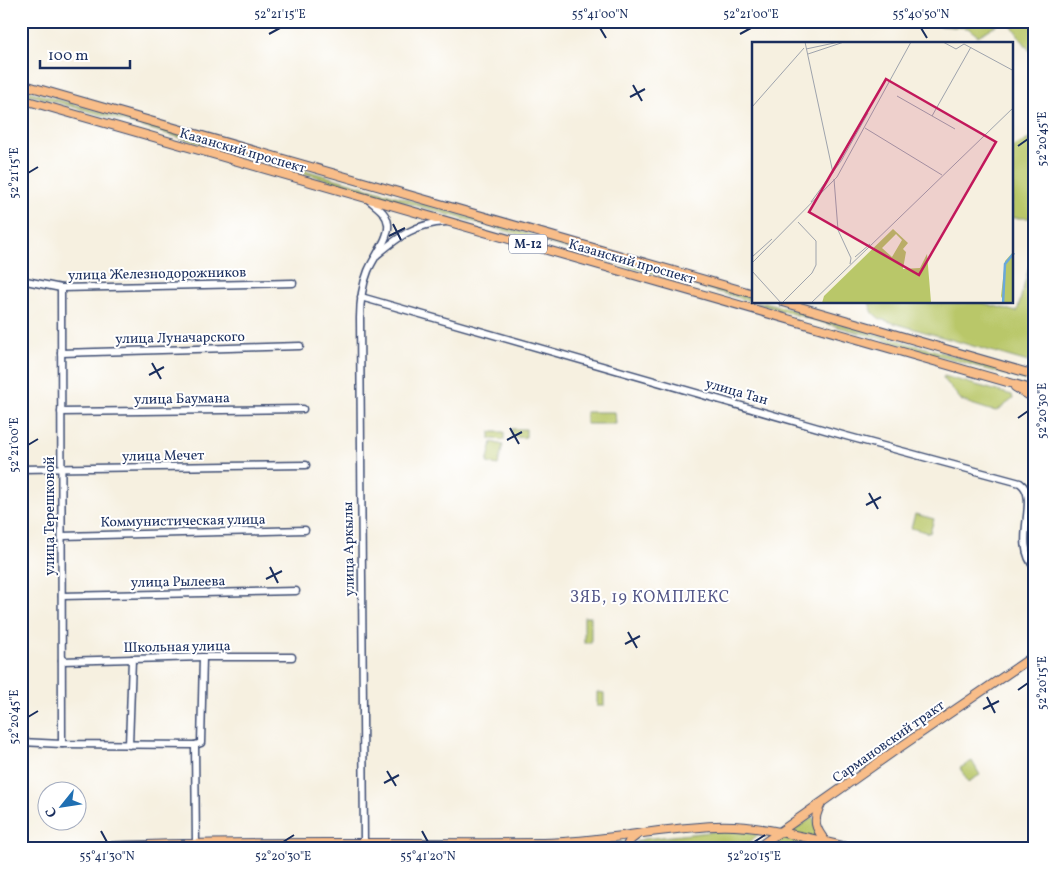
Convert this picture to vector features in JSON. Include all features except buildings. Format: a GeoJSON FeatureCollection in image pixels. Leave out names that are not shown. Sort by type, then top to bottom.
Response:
{"type":"FeatureCollection","features":[{"type":"Feature","properties":{"kind":"main road","name":"Казанский проспект"},"geometry":{"type":"LineString","coordinates":[[21,84],[752,293]]}},
{"type":"Feature","properties":{"kind":"main road","name":"Казанский проспект"},"geometry":{"type":"LineString","coordinates":[[21,99],[1035,390]]}},
{"type":"Feature","properties":{"kind":"main road"},"geometry":{"type":"LineString","coordinates":[[790,304],[1035,375]]}},
{"type":"Feature","properties":{"kind":"main road"},"geometry":{"type":"LineString","coordinates":[[1006,382],[1035,399]]}},
{"type":"Feature","properties":{"kind":"main road","name":"Сармановский тракт"},"geometry":{"type":"LineString","coordinates":[[757,848],[1035,655]]}},
{"type":"Feature","properties":{"kind":"main road"},"geometry":{"type":"LineString","coordinates":[[822,802],[816,814],[815,826],[826,842]]}},
{"type":"Feature","properties":{"kind":"main road"},"geometry":{"type":"LineString","coordinates":[[68,848],[196,844],[294,846],[364,843],[432,845],[569,842],[718,826],[777,833],[852,848]]}},
{"type":"Feature","properties":{"kind":"main road"},"geometry":{"type":"LineString","coordinates":[[627,848],[630,840],[639,834]]}},
{"type":"Feature","properties":{"kind":"street","name":"улица Аркылы"},"geometry":{"type":"LineString","coordinates":[[364,843],[360,498],[361,297],[368,272],[386,236],[388,224],[383,212],[369,200]]}},
{"type":"Feature","properties":{"kind":"street"},"geometry":{"type":"LineString","coordinates":[[375,257],[412,229],[429,223],[452,222]]}},
{"type":"Feature","properties":{"kind":"street","name":"улица Железнодорожников"},"geometry":{"type":"LineString","coordinates":[[21,280],[61,288],[293,282]]}},
{"type":"Feature","properties":{"kind":"street","name":"улица Терешковой"},"geometry":{"type":"LineString","coordinates":[[61,288],[62,744]]}},
{"type":"Feature","properties":{"kind":"street","name":"улица Тан"},"geometry":{"type":"LineString","coordinates":[[361,297],[846,436],[1020,483],[1028,494],[1024,545],[1028,557],[1035,568]]}},
{"type":"Feature","properties":{"kind":"street","name":"улица Луначарского"},"geometry":{"type":"LineString","coordinates":[[61,353],[300,346]]}},
{"type":"Feature","properties":{"kind":"street","name":"улица Баумана"},"geometry":{"type":"LineString","coordinates":[[61,412],[303,409]]}},
{"type":"Feature","properties":{"kind":"street","name":"улица Мечет"},"geometry":{"type":"LineString","coordinates":[[21,470],[306,465]]}},
{"type":"Feature","properties":{"kind":"street","name":"Коммунистическая улица"},"geometry":{"type":"LineString","coordinates":[[62,536],[305,530]]}},
{"type":"Feature","properties":{"kind":"street","name":"улица Рылеева"},"geometry":{"type":"LineString","coordinates":[[62,596],[296,591]]}},
{"type":"Feature","properties":{"kind":"street"},"geometry":{"type":"LineString","coordinates":[[196,844],[198,744],[203,657]]}},
{"type":"Feature","properties":{"kind":"street","name":"Школьная улица"},"geometry":{"type":"LineString","coordinates":[[62,661],[203,657],[292,657]]}},
{"type":"Feature","properties":{"kind":"street"},"geometry":{"type":"LineString","coordinates":[[129,745],[132,659]]}},
{"type":"Feature","properties":{"kind":"street"},"geometry":{"type":"LineString","coordinates":[[21,742],[129,745],[198,744]]}},
{"type":"Feature","properties":{"kind":"green space"},"geometry":{"type":"Polygon","coordinates":[[[903,21],[1004,21],[978,36],[968,28],[900,23],[903,21]]]}},
{"type":"Feature","properties":{"kind":"green space"},"geometry":{"type":"Polygon","coordinates":[[[1008,21],[1035,21],[1035,58],[1008,21]]]}},
{"type":"Feature","properties":{"kind":"green space"},"geometry":{"type":"Polygon","coordinates":[[[21,89],[752,298],[752,302],[21,92],[21,89]]]}},
{"type":"Feature","properties":{"kind":"green space"},"geometry":{"type":"Polygon","coordinates":[[[1035,136],[1035,218],[1014,218],[1014,147],[1035,136]]]}},
{"type":"Feature","properties":{"kind":"green space"},"geometry":{"type":"Polygon","coordinates":[[[1035,244],[1035,364],[880,319],[873,313],[869,304],[987,304],[1017,312],[1035,244]]]}},
{"type":"Feature","properties":{"kind":"green space"},"geometry":{"type":"Polygon","coordinates":[[[758,304],[772,304],[1035,379],[1035,383],[758,304]]]}},
{"type":"Feature","properties":{"kind":"green space"},"geometry":{"type":"Polygon","coordinates":[[[944,376],[1012,395],[1013,399],[997,411],[962,401],[943,378],[944,376]]]}},
{"type":"Feature","properties":{"kind":"green space"},"geometry":{"type":"Polygon","coordinates":[[[586,412],[615,412],[616,424],[586,424],[586,412]]]}},
{"type":"Feature","properties":{"kind":"green space"},"geometry":{"type":"Polygon","coordinates":[[[511,429],[526,429],[526,437],[512,438],[511,429]]]}},
{"type":"Feature","properties":{"kind":"green space"},"geometry":{"type":"Polygon","coordinates":[[[490,432],[504,432],[504,440],[490,439],[490,432]]]}},
{"type":"Feature","properties":{"kind":"green space"},"geometry":{"type":"Polygon","coordinates":[[[492,442],[503,445],[498,465],[487,463],[492,442]]]}},
{"type":"Feature","properties":{"kind":"green space"},"geometry":{"type":"Polygon","coordinates":[[[915,514],[934,519],[930,533],[911,528],[915,514]]]}},
{"type":"Feature","properties":{"kind":"green space"},"geometry":{"type":"Polygon","coordinates":[[[584,617],[591,617],[591,643],[584,643],[584,617]]]}},
{"type":"Feature","properties":{"kind":"green space"},"geometry":{"type":"Polygon","coordinates":[[[597,692],[604,693],[604,706],[597,706],[597,692]]]}},
{"type":"Feature","properties":{"kind":"green space"},"geometry":{"type":"Polygon","coordinates":[[[972,761],[980,775],[968,782],[960,768],[972,761]]]}},
{"type":"Feature","properties":{"kind":"green space"},"geometry":{"type":"Polygon","coordinates":[[[813,817],[819,839],[790,833],[813,817]]]}},
{"type":"Feature","properties":{"kind":"green space"},"geometry":{"type":"Polygon","coordinates":[[[729,830],[759,833],[744,848],[632,848],[634,843],[643,839],[729,830]]]}},
{"type":"Feature","properties":{"kind":"green space"},"geometry":{"type":"Polygon","coordinates":[[[781,837],[834,848],[766,848],[781,837]]]}},
{"type":"Feature","properties":{"kind":"green space"},"geometry":{"type":"Polygon","coordinates":[[[625,842],[624,848],[440,848],[570,846],[625,842]]]}},
{"type":"Feature","properties":{"kind":"district","name":"ЗЯБ, 19 КОМПЛЕКС"},"geometry":{"type":"Point","coordinates":[650,596]}}]}
